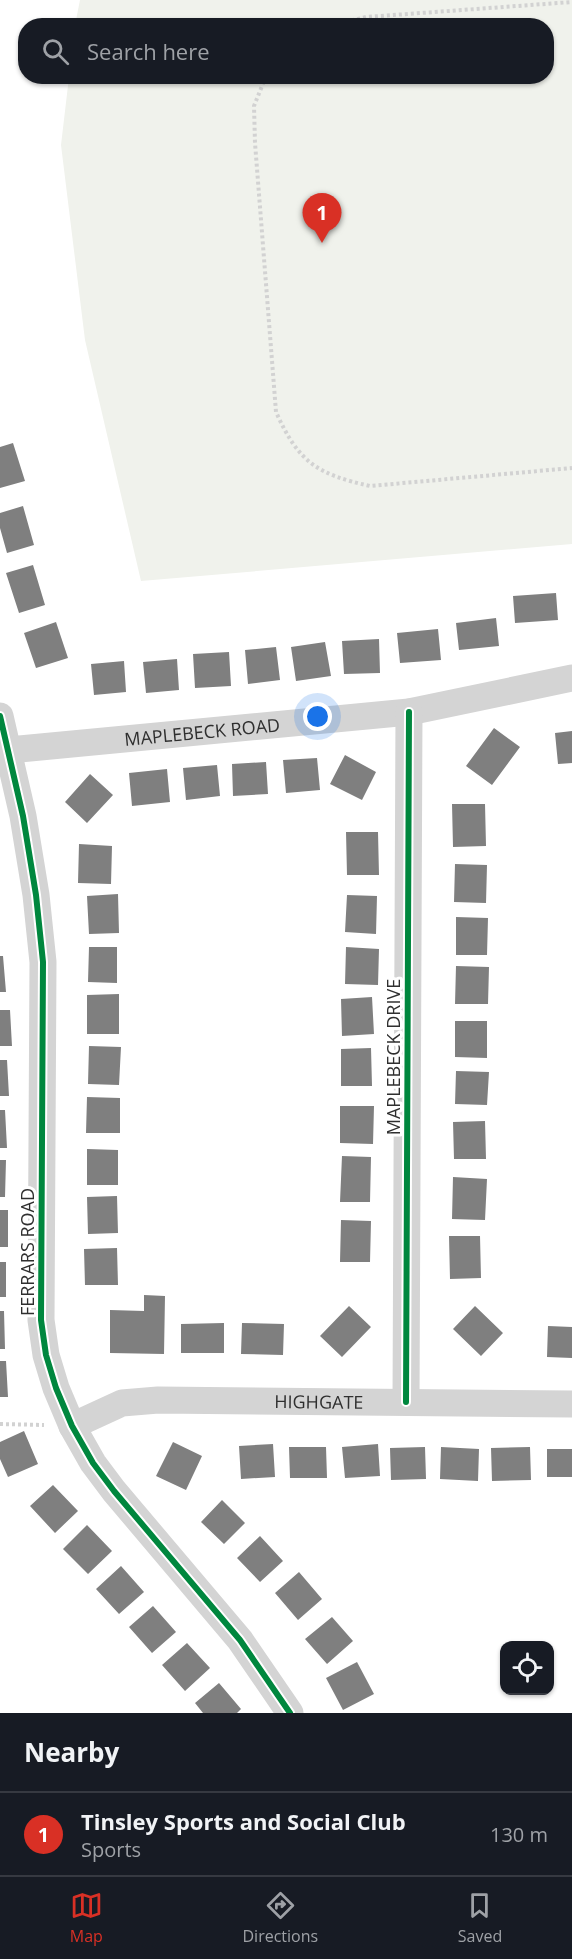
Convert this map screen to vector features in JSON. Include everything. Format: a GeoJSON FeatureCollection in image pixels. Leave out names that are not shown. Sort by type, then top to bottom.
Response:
{"type":"FeatureCollection","features":[{"type":"Feature","properties":{"kind":"street","name":"MAPLEBECK ROAD"},"geometry":{"type":"LineString","coordinates":[[9,750],[410,712],[572,678]]}},
{"type":"Feature","properties":{"kind":"street","name":"MAPLEBECK DRIVE"},"geometry":{"type":"LineString","coordinates":[[406,1402],[410,712]]}},
{"type":"Feature","properties":{"kind":"street","name":"FERRARS ROAD"},"geometry":{"type":"LineString","coordinates":[[0,716],[23,816],[36,895],[43,962],[41,1320],[50,1366],[72,1426],[93,1463],[240,1640],[290,1713]]}},
{"type":"Feature","properties":{"kind":"street","name":"HIGHGATE"},"geometry":{"type":"LineString","coordinates":[[72,1426],[122,1403],[158,1400],[572,1404]]}},
{"type":"Feature","properties":{"kind":"path"},"geometry":{"type":"LineString","coordinates":[[358,18],[572,2]]}},
{"type":"Feature","properties":{"kind":"path"},"geometry":{"type":"LineString","coordinates":[[263,84],[254,106],[255,143],[276,412],[288,438],[311,464],[340,479],[370,486],[572,468]]}},
{"type":"Feature","properties":{"kind":"path"},"geometry":{"type":"LineString","coordinates":[[0,1424],[72,1426]]}},
{"type":"Feature","properties":{"kind":"shaded area"},"geometry":{"type":"Polygon","coordinates":[[[80,0],[572,0],[572,544],[141,581],[85,340],[61,145],[68,84],[554,84],[554,18],[76,18],[80,0]]]}},
{"type":"Feature","properties":{"kind":"building"},"geometry":{"type":"Polygon","coordinates":[[[13,443],[25,481],[0,488],[0,447],[13,443]]]}},
{"type":"Feature","properties":{"kind":"building"},"geometry":{"type":"Polygon","coordinates":[[[23,506],[34,545],[7,553],[0,528],[0,513],[23,506]]]}},
{"type":"Feature","properties":{"kind":"building"},"geometry":{"type":"Polygon","coordinates":[[[33,565],[45,605],[19,613],[6,573],[33,565]]]}},
{"type":"Feature","properties":{"kind":"building"},"geometry":{"type":"Polygon","coordinates":[[[556,593],[558,620],[515,623],[513,596],[556,593]]]}},
{"type":"Feature","properties":{"kind":"building"},"geometry":{"type":"Polygon","coordinates":[[[496,618],[499,646],[459,650],[456,623],[496,618]]]}},
{"type":"Feature","properties":{"kind":"building"},"geometry":{"type":"Polygon","coordinates":[[[56,622],[68,658],[36,668],[24,633],[56,622]]]}},
{"type":"Feature","properties":{"kind":"building"},"geometry":{"type":"Polygon","coordinates":[[[438,629],[441,660],[400,663],[397,633],[438,629]]]}},
{"type":"Feature","properties":{"kind":"building"},"geometry":{"type":"Polygon","coordinates":[[[379,639],[380,673],[344,674],[342,641],[379,639]]]}},
{"type":"Feature","properties":{"kind":"building"},"geometry":{"type":"Polygon","coordinates":[[[325,642],[331,676],[296,681],[291,647],[325,642]]]}},
{"type":"Feature","properties":{"kind":"building"},"geometry":{"type":"Polygon","coordinates":[[[276,647],[280,680],[248,684],[245,650],[276,647]]]}},
{"type":"Feature","properties":{"kind":"building"},"geometry":{"type":"Polygon","coordinates":[[[229,652],[231,686],[195,688],[193,654],[229,652]]]}},
{"type":"Feature","properties":{"kind":"building"},"geometry":{"type":"Polygon","coordinates":[[[177,659],[179,690],[146,693],[143,662],[177,659]]]}},
{"type":"Feature","properties":{"kind":"building"},"geometry":{"type":"Polygon","coordinates":[[[124,661],[126,692],[94,695],[91,664],[124,661]]]}},
{"type":"Feature","properties":{"kind":"building"},"geometry":{"type":"Polygon","coordinates":[[[494,728],[520,747],[492,785],[466,766],[494,728]]]}},
{"type":"Feature","properties":{"kind":"building"},"geometry":{"type":"Polygon","coordinates":[[[572,731],[572,763],[558,764],[555,733],[572,731]]]}},
{"type":"Feature","properties":{"kind":"building"},"geometry":{"type":"Polygon","coordinates":[[[345,755],[376,772],[362,800],[330,784],[345,755]]]}},
{"type":"Feature","properties":{"kind":"building"},"geometry":{"type":"Polygon","coordinates":[[[317,758],[320,790],[286,793],[283,760],[317,758]]]}},
{"type":"Feature","properties":{"kind":"building"},"geometry":{"type":"Polygon","coordinates":[[[266,762],[268,794],[233,796],[232,764],[266,762]]]}},
{"type":"Feature","properties":{"kind":"building"},"geometry":{"type":"Polygon","coordinates":[[[217,765],[220,796],[186,800],[183,768],[217,765]]]}},
{"type":"Feature","properties":{"kind":"building"},"geometry":{"type":"Polygon","coordinates":[[[167,769],[170,802],[132,806],[129,773],[167,769]]]}},
{"type":"Feature","properties":{"kind":"building"},"geometry":{"type":"Polygon","coordinates":[[[90,774],[113,795],[87,823],[65,802],[90,774]]]}},
{"type":"Feature","properties":{"kind":"building"},"geometry":{"type":"Polygon","coordinates":[[[452,804],[485,804],[486,846],[453,847],[452,804]]]}},
{"type":"Feature","properties":{"kind":"building"},"geometry":{"type":"Polygon","coordinates":[[[346,832],[378,832],[379,875],[347,875],[346,832]]]}},
{"type":"Feature","properties":{"kind":"building"},"geometry":{"type":"Polygon","coordinates":[[[79,844],[112,846],[111,884],[78,883],[79,844]]]}},
{"type":"Feature","properties":{"kind":"building"},"geometry":{"type":"Polygon","coordinates":[[[455,864],[487,865],[486,903],[454,902],[455,864]]]}},
{"type":"Feature","properties":{"kind":"building"},"geometry":{"type":"Polygon","coordinates":[[[118,894],[119,933],[89,934],[87,896],[118,894]]]}},
{"type":"Feature","properties":{"kind":"building"},"geometry":{"type":"Polygon","coordinates":[[[347,895],[377,896],[376,934],[345,932],[347,895]]]}},
{"type":"Feature","properties":{"kind":"building"},"geometry":{"type":"Polygon","coordinates":[[[456,917],[488,918],[487,955],[456,955],[456,917]]]}},
{"type":"Feature","properties":{"kind":"building"},"geometry":{"type":"Polygon","coordinates":[[[89,947],[117,947],[117,983],[88,982],[89,947]]]}},
{"type":"Feature","properties":{"kind":"building"},"geometry":{"type":"Polygon","coordinates":[[[346,947],[379,949],[378,985],[345,984],[346,947]]]}},
{"type":"Feature","properties":{"kind":"building"},"geometry":{"type":"Polygon","coordinates":[[[0,956],[3,956],[6,992],[0,992],[0,956]]]}},
{"type":"Feature","properties":{"kind":"building"},"geometry":{"type":"Polygon","coordinates":[[[456,966],[489,967],[488,1004],[455,1004],[456,966]]]}},
{"type":"Feature","properties":{"kind":"building"},"geometry":{"type":"Polygon","coordinates":[[[119,994],[119,1034],[87,1034],[87,995],[119,994]]]}},
{"type":"Feature","properties":{"kind":"building"},"geometry":{"type":"Polygon","coordinates":[[[372,997],[374,1034],[342,1036],[341,999],[372,997]]]}},
{"type":"Feature","properties":{"kind":"building"},"geometry":{"type":"Polygon","coordinates":[[[0,1010],[10,1010],[12,1046],[0,1046],[0,1010]]]}},
{"type":"Feature","properties":{"kind":"building"},"geometry":{"type":"Polygon","coordinates":[[[455,1021],[487,1021],[487,1058],[455,1057],[455,1021]]]}},
{"type":"Feature","properties":{"kind":"building"},"geometry":{"type":"Polygon","coordinates":[[[89,1046],[121,1047],[119,1085],[88,1084],[89,1046]]]}},
{"type":"Feature","properties":{"kind":"building"},"geometry":{"type":"Polygon","coordinates":[[[371,1048],[372,1086],[341,1086],[341,1049],[371,1048]]]}},
{"type":"Feature","properties":{"kind":"building"},"geometry":{"type":"Polygon","coordinates":[[[0,1060],[7,1060],[9,1096],[0,1096],[0,1060]]]}},
{"type":"Feature","properties":{"kind":"building"},"geometry":{"type":"Polygon","coordinates":[[[456,1071],[489,1072],[487,1105],[455,1104],[456,1071]]]}},
{"type":"Feature","properties":{"kind":"building"},"geometry":{"type":"Polygon","coordinates":[[[87,1097],[120,1098],[120,1133],[86,1133],[87,1097]]]}},
{"type":"Feature","properties":{"kind":"building"},"geometry":{"type":"Polygon","coordinates":[[[340,1106],[374,1106],[373,1144],[340,1143],[340,1106]]]}},
{"type":"Feature","properties":{"kind":"building"},"geometry":{"type":"Polygon","coordinates":[[[0,1110],[5,1110],[7,1148],[0,1148],[0,1110]]]}},
{"type":"Feature","properties":{"kind":"building"},"geometry":{"type":"Polygon","coordinates":[[[485,1121],[486,1159],[454,1159],[453,1122],[485,1121]]]}},
{"type":"Feature","properties":{"kind":"building"},"geometry":{"type":"Polygon","coordinates":[[[87,1149],[118,1150],[118,1185],[87,1185],[87,1149]]]}},
{"type":"Feature","properties":{"kind":"building"},"geometry":{"type":"Polygon","coordinates":[[[342,1156],[371,1157],[370,1202],[340,1202],[342,1156]]]}},
{"type":"Feature","properties":{"kind":"building"},"geometry":{"type":"Polygon","coordinates":[[[0,1160],[6,1160],[5,1197],[0,1197],[0,1160]]]}},
{"type":"Feature","properties":{"kind":"building"},"geometry":{"type":"Polygon","coordinates":[[[453,1177],[487,1179],[485,1220],[452,1219],[453,1177]]]}},
{"type":"Feature","properties":{"kind":"building"},"geometry":{"type":"Polygon","coordinates":[[[117,1196],[118,1233],[88,1234],[87,1197],[117,1196]]]}},
{"type":"Feature","properties":{"kind":"building"},"geometry":{"type":"Polygon","coordinates":[[[0,1210],[8,1210],[8,1247],[0,1247],[0,1210]]]}},
{"type":"Feature","properties":{"kind":"building"},"geometry":{"type":"Polygon","coordinates":[[[341,1220],[371,1221],[370,1262],[340,1262],[341,1220]]]}},
{"type":"Feature","properties":{"kind":"building"},"geometry":{"type":"Polygon","coordinates":[[[449,1236],[480,1236],[481,1278],[450,1279],[449,1236]]]}},
{"type":"Feature","properties":{"kind":"building"},"geometry":{"type":"Polygon","coordinates":[[[117,1248],[118,1285],[85,1285],[84,1249],[117,1248]]]}},
{"type":"Feature","properties":{"kind":"building"},"geometry":{"type":"Polygon","coordinates":[[[0,1262],[6,1262],[6,1297],[0,1297],[0,1262]]]}},
{"type":"Feature","properties":{"kind":"building"},"geometry":{"type":"Polygon","coordinates":[[[144,1295],[165,1296],[164,1354],[110,1353],[110,1310],[144,1311],[144,1295]]]}},
{"type":"Feature","properties":{"kind":"building"},"geometry":{"type":"Polygon","coordinates":[[[349,1306],[371,1327],[342,1357],[320,1336],[349,1306]]]}},
{"type":"Feature","properties":{"kind":"building"},"geometry":{"type":"Polygon","coordinates":[[[475,1306],[503,1333],[481,1356],[453,1329],[475,1306]]]}},
{"type":"Feature","properties":{"kind":"building"},"geometry":{"type":"Polygon","coordinates":[[[0,1311],[4,1311],[5,1349],[0,1349],[0,1311]]]}},
{"type":"Feature","properties":{"kind":"building"},"geometry":{"type":"Polygon","coordinates":[[[224,1323],[224,1353],[181,1353],[181,1324],[224,1323]]]}},
{"type":"Feature","properties":{"kind":"building"},"geometry":{"type":"Polygon","coordinates":[[[242,1323],[284,1324],[283,1355],[241,1354],[242,1323]]]}},
{"type":"Feature","properties":{"kind":"building"},"geometry":{"type":"Polygon","coordinates":[[[548,1326],[572,1327],[572,1358],[547,1357],[548,1326]]]}},
{"type":"Feature","properties":{"kind":"building"},"geometry":{"type":"Polygon","coordinates":[[[0,1361],[6,1361],[8,1397],[0,1397],[0,1361]]]}},
{"type":"Feature","properties":{"kind":"building"},"geometry":{"type":"Polygon","coordinates":[[[24,1431],[38,1464],[8,1477],[0,1459],[0,1442],[24,1431]]]}},
{"type":"Feature","properties":{"kind":"building"},"geometry":{"type":"Polygon","coordinates":[[[173,1442],[202,1456],[186,1490],[156,1476],[173,1442]]]}},
{"type":"Feature","properties":{"kind":"building"},"geometry":{"type":"Polygon","coordinates":[[[273,1444],[275,1477],[241,1479],[239,1446],[273,1444]]]}},
{"type":"Feature","properties":{"kind":"building"},"geometry":{"type":"Polygon","coordinates":[[[378,1444],[380,1476],[345,1478],[342,1447],[378,1444]]]}},
{"type":"Feature","properties":{"kind":"building"},"geometry":{"type":"Polygon","coordinates":[[[289,1447],[326,1447],[327,1478],[290,1478],[289,1447]]]}},
{"type":"Feature","properties":{"kind":"building"},"geometry":{"type":"Polygon","coordinates":[[[425,1447],[426,1479],[391,1480],[390,1448],[425,1447]]]}},
{"type":"Feature","properties":{"kind":"building"},"geometry":{"type":"Polygon","coordinates":[[[441,1447],[479,1449],[478,1481],[440,1479],[441,1447]]]}},
{"type":"Feature","properties":{"kind":"building"},"geometry":{"type":"Polygon","coordinates":[[[530,1447],[531,1480],[492,1481],[491,1448],[530,1447]]]}},
{"type":"Feature","properties":{"kind":"building"},"geometry":{"type":"Polygon","coordinates":[[[547,1449],[572,1449],[572,1477],[547,1477],[547,1449]]]}},
{"type":"Feature","properties":{"kind":"building"},"geometry":{"type":"Polygon","coordinates":[[[53,1485],[78,1511],[55,1533],[30,1506],[53,1485]]]}},
{"type":"Feature","properties":{"kind":"building"},"geometry":{"type":"Polygon","coordinates":[[[222,1500],[245,1523],[224,1544],[201,1522],[222,1500]]]}},
{"type":"Feature","properties":{"kind":"building"},"geometry":{"type":"Polygon","coordinates":[[[87,1525],[112,1551],[88,1574],[63,1549],[87,1525]]]}},
{"type":"Feature","properties":{"kind":"building"},"geometry":{"type":"Polygon","coordinates":[[[260,1536],[283,1561],[260,1582],[237,1558],[260,1536]]]}},
{"type":"Feature","properties":{"kind":"building"},"geometry":{"type":"Polygon","coordinates":[[[121,1566],[144,1592],[119,1614],[96,1589],[121,1566]]]}},
{"type":"Feature","properties":{"kind":"building"},"geometry":{"type":"Polygon","coordinates":[[[299,1572],[322,1599],[298,1620],[275,1593],[299,1572]]]}},
{"type":"Feature","properties":{"kind":"building"},"geometry":{"type":"Polygon","coordinates":[[[153,1606],[176,1632],[152,1653],[129,1627],[153,1606]]]}},
{"type":"Feature","properties":{"kind":"building"},"geometry":{"type":"Polygon","coordinates":[[[332,1617],[353,1641],[327,1664],[305,1639],[332,1617]]]}},
{"type":"Feature","properties":{"kind":"building"},"geometry":{"type":"Polygon","coordinates":[[[187,1643],[210,1668],[185,1691],[162,1665],[187,1643]]]}},
{"type":"Feature","properties":{"kind":"building"},"geometry":{"type":"Polygon","coordinates":[[[357,1662],[374,1694],[343,1710],[326,1678],[357,1662]]]}},
{"type":"Feature","properties":{"kind":"building"},"geometry":{"type":"Polygon","coordinates":[[[219,1683],[241,1709],[237,1713],[203,1713],[195,1703],[219,1683]]]}},
{"type":"Feature","properties":{"kind":"cycle path"},"geometry":{"type":"LineString","coordinates":[[406,1402],[409,712]]}},
{"type":"Feature","properties":{"kind":"cycle path"},"geometry":{"type":"LineString","coordinates":[[0,716],[23,816],[36,895],[43,962],[41,1320],[46,1355],[56,1388],[72,1426],[93,1463],[240,1640],[290,1713]]}},
{"type":"Feature","properties":{"kind":"place","name":"Tinsley Sports and Social Club"},"geometry":{"type":"Point","coordinates":[322,243]}}]}
